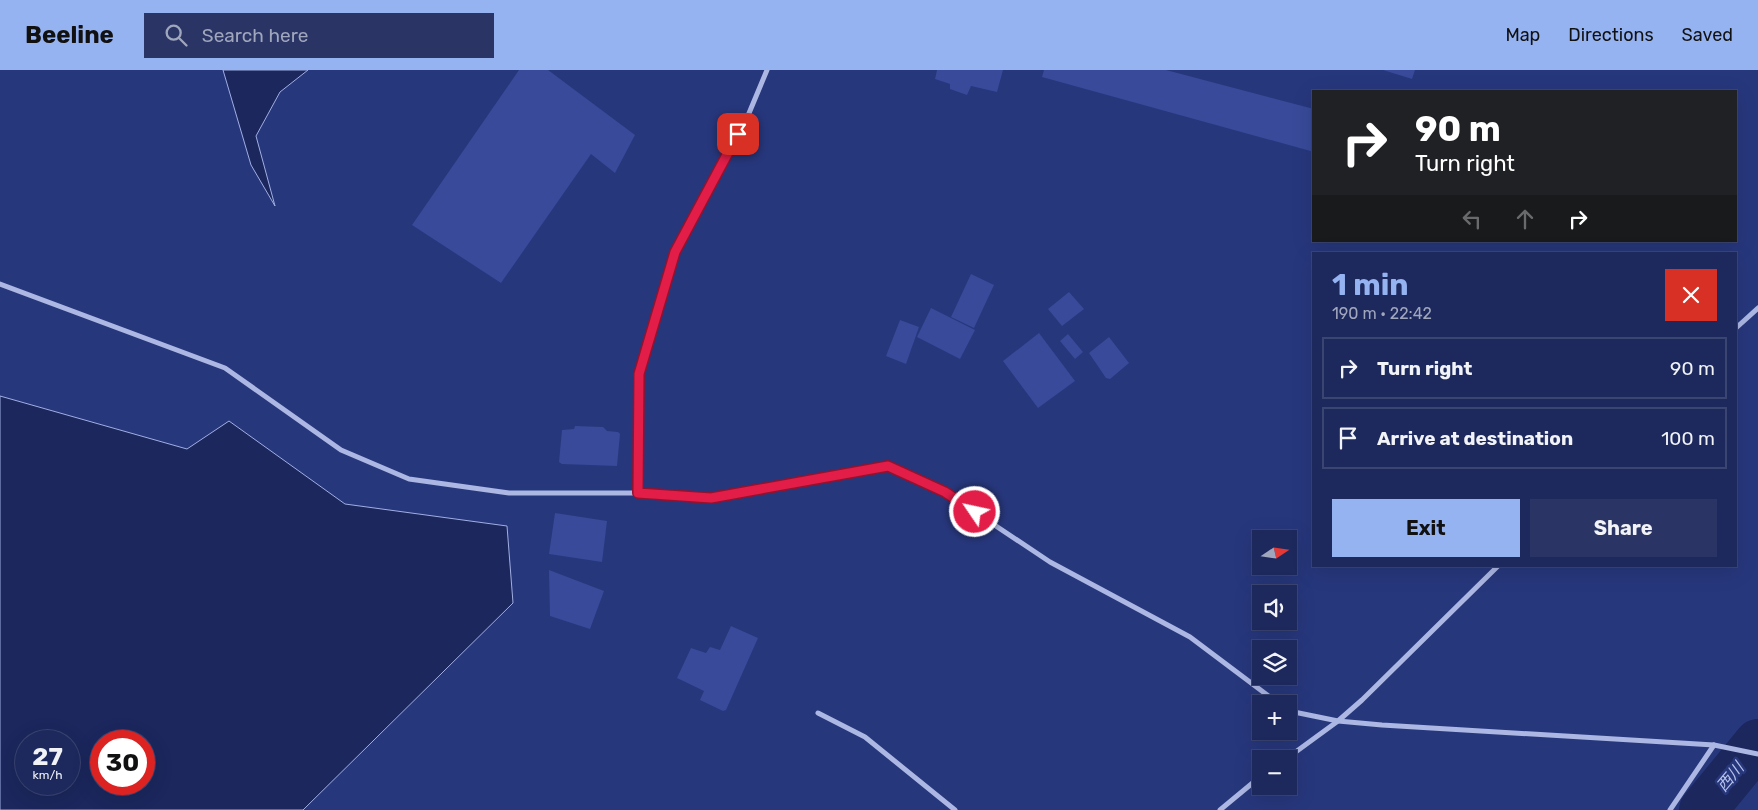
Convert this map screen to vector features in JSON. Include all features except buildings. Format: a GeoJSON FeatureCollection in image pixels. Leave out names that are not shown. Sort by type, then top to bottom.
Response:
{"type":"FeatureCollection","features":[{"type":"Feature","properties":{"kind":"street"},"geometry":{"type":"LineString","coordinates":[[638,493],[639,374],[675,252],[747,118],[767,70]]}},
{"type":"Feature","properties":{"kind":"street"},"geometry":{"type":"LineString","coordinates":[[0,284],[225,368],[341,450],[409,479],[509,493],[638,493],[711,498],[888,466],[945,492],[1050,562],[1190,637],[1267,695]]}},
{"type":"Feature","properties":{"kind":"street"},"geometry":{"type":"LineString","coordinates":[[1737,327],[1758,308]]}},
{"type":"Feature","properties":{"kind":"street"},"geometry":{"type":"LineString","coordinates":[[1297,751],[1338,721],[1497,567]]}},
{"type":"Feature","properties":{"kind":"street"},"geometry":{"type":"LineString","coordinates":[[818,713],[865,737],[955,810]]}},
{"type":"Feature","properties":{"kind":"street"},"geometry":{"type":"LineString","coordinates":[[1297,713],[1338,721],[1533,735],[1714,745],[1758,754]]}},
{"type":"Feature","properties":{"kind":"street"},"geometry":{"type":"LineString","coordinates":[[1670,810],[1714,745]]}},
{"type":"Feature","properties":{"kind":"street"},"geometry":{"type":"LineString","coordinates":[[1220,810],[1252,783]]}},
{"type":"Feature","properties":{"kind":"water"},"geometry":{"type":"Polygon","coordinates":[[[223,70],[308,70],[280,92],[256,136],[275,206],[251,165],[223,70]]]}},
{"type":"Feature","properties":{"kind":"water"},"geometry":{"type":"Polygon","coordinates":[[[0,396],[187,449],[229,421],[345,504],[507,526],[513,603],[303,810],[0,810],[0,396]]]}},
{"type":"Feature","properties":{"kind":"waterway","name":"西川"},"geometry":{"type":"LineString","coordinates":[[1703,810],[1758,743]]}},
{"type":"Feature","properties":{"kind":"route"},"geometry":{"type":"LineString","coordinates":[[738,134],[675,252],[639,374],[638,493],[711,498],[888,466],[945,492],[975,512]]}}]}
